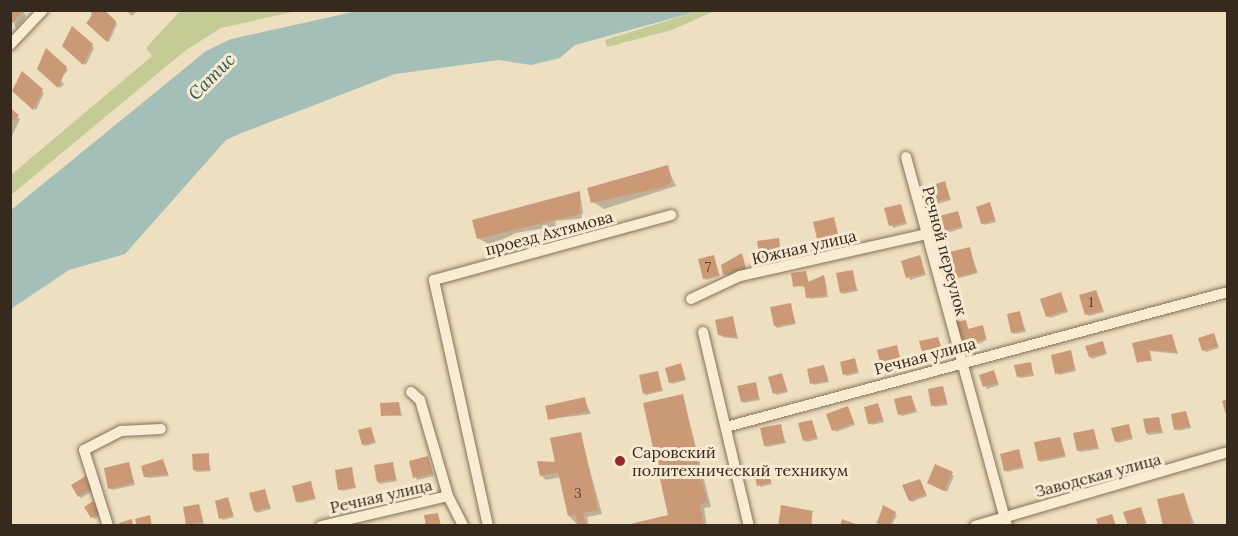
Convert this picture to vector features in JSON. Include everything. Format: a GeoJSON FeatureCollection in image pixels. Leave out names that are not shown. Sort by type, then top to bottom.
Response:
{"type":"FeatureCollection","features":[{"type":"Feature","properties":{"kind":"street"},"geometry":{"type":"LineString","coordinates":[[10,45],[43,10]]}},
{"type":"Feature","properties":{"kind":"street","name":"Речной переулок"},"geometry":{"type":"LineString","coordinates":[[906,157],[958,363],[1005,520]]}},
{"type":"Feature","properties":{"kind":"street","name":"проезд Ахтямова"},"geometry":{"type":"LineString","coordinates":[[488,525],[434,280],[671,215]]}},
{"type":"Feature","properties":{"kind":"street","name":"Южная улица"},"geometry":{"type":"LineString","coordinates":[[691,299],[740,276],[926,234]]}},
{"type":"Feature","properties":{"kind":"street","name":"Речная улица"},"geometry":{"type":"LineString","coordinates":[[726,427],[1227,292]]}},
{"type":"Feature","properties":{"kind":"street"},"geometry":{"type":"LineString","coordinates":[[703,332],[749,525]]}},
{"type":"Feature","properties":{"kind":"street"},"geometry":{"type":"LineString","coordinates":[[411,392],[420,400],[448,496],[463,525]]}},
{"type":"Feature","properties":{"kind":"street"},"geometry":{"type":"LineString","coordinates":[[108,525],[84,450],[121,431],[160,429]]}},
{"type":"Feature","properties":{"kind":"street","name":"Заводская улица"},"geometry":{"type":"LineString","coordinates":[[975,525],[1005,520],[1227,452]]}},
{"type":"Feature","properties":{"kind":"street","name":"Речная улица"},"geometry":{"type":"LineString","coordinates":[[321,525],[448,496]]}},
{"type":"Feature","properties":{"kind":"green space"},"geometry":{"type":"Polygon","coordinates":[[[180,11],[297,11],[221,28],[186,50],[11,195],[11,175],[152,56],[146,48],[180,11]]]}},
{"type":"Feature","properties":{"kind":"green space"},"geometry":{"type":"Polygon","coordinates":[[[699,11],[714,11],[672,30],[607,47],[605,40],[699,11]]]}},
{"type":"Feature","properties":{"kind":"water","name":"Сатис"},"geometry":{"type":"Polygon","coordinates":[[[357,11],[699,11],[575,45],[560,58],[531,65],[499,60],[395,74],[239,134],[226,140],[125,254],[69,270],[11,309],[11,210],[206,51],[231,39],[357,11]]]}},
{"type":"Feature","properties":{"kind":"building"},"geometry":{"type":"Polygon","coordinates":[[[10,10],[22,12],[10,26],[10,10]]]}},
{"type":"Feature","properties":{"kind":"building"},"geometry":{"type":"Polygon","coordinates":[[[89,10],[104,10],[116,21],[107,42],[86,23],[93,15],[89,10]]]}},
{"type":"Feature","properties":{"kind":"building"},"geometry":{"type":"Polygon","coordinates":[[[72,26],[93,44],[83,65],[62,46],[72,26]]]}},
{"type":"Feature","properties":{"kind":"building"},"geometry":{"type":"Polygon","coordinates":[[[46,48],[67,67],[58,88],[37,69],[46,48]]]}},
{"type":"Feature","properties":{"kind":"building"},"geometry":{"type":"Polygon","coordinates":[[[22,71],[43,89],[33,110],[12,91],[22,71]]]}},
{"type":"Feature","properties":{"kind":"building"},"geometry":{"type":"Polygon","coordinates":[[[10,108],[19,115],[10,124],[10,108]]]}},
{"type":"Feature","properties":{"kind":"building"},"geometry":{"type":"Polygon","coordinates":[[[668,165],[672,181],[664,187],[591,203],[587,188],[668,165]]]}},
{"type":"Feature","properties":{"kind":"building"},"geometry":{"type":"Polygon","coordinates":[[[945,181],[950,198],[934,202],[929,186],[945,181]]]}},
{"type":"Feature","properties":{"kind":"building"},"geometry":{"type":"Polygon","coordinates":[[[580,191],[580,214],[477,239],[472,220],[580,191]]]}},
{"type":"Feature","properties":{"kind":"building"},"geometry":{"type":"Polygon","coordinates":[[[990,202],[995,220],[981,224],[976,207],[990,202]]]}},
{"type":"Feature","properties":{"kind":"building"},"geometry":{"type":"Polygon","coordinates":[[[901,204],[906,222],[889,226],[884,208],[901,204]]]}},
{"type":"Feature","properties":{"kind":"building"},"geometry":{"type":"Polygon","coordinates":[[[958,211],[962,226],[941,232],[936,217],[958,211]]]}},
{"type":"Feature","properties":{"kind":"building"},"geometry":{"type":"Polygon","coordinates":[[[834,217],[839,238],[818,243],[813,222],[834,217]]]}},
{"type":"Feature","properties":{"kind":"building"},"geometry":{"type":"Polygon","coordinates":[[[779,238],[781,257],[760,260],[757,241],[779,238]]]}},
{"type":"Feature","properties":{"kind":"building"},"geometry":{"type":"Polygon","coordinates":[[[970,247],[976,272],[952,278],[945,253],[970,247]]]}},
{"type":"Feature","properties":{"kind":"building"},"geometry":{"type":"Polygon","coordinates":[[[742,253],[746,269],[723,275],[721,265],[742,253]]]}},
{"type":"Feature","properties":{"kind":"building"},"geometry":{"type":"Polygon","coordinates":[[[714,255],[719,275],[703,279],[698,259],[714,255]]]}},
{"type":"Feature","properties":{"kind":"building"},"geometry":{"type":"Polygon","coordinates":[[[920,255],[925,273],[906,278],[901,261],[920,255]]]}},
{"type":"Feature","properties":{"kind":"building"},"geometry":{"type":"Polygon","coordinates":[[[853,270],[856,289],[840,293],[836,273],[853,270]]]}},
{"type":"Feature","properties":{"kind":"building"},"geometry":{"type":"Polygon","coordinates":[[[806,271],[808,282],[824,275],[827,295],[806,298],[804,285],[793,287],[791,273],[806,271]]]}},
{"type":"Feature","properties":{"kind":"building"},"geometry":{"type":"Polygon","coordinates":[[[1096,290],[1103,310],[1085,315],[1079,295],[1096,290]]]}},
{"type":"Feature","properties":{"kind":"building"},"geometry":{"type":"Polygon","coordinates":[[[1061,292],[1067,310],[1046,317],[1040,299],[1061,292]]]}},
{"type":"Feature","properties":{"kind":"building"},"geometry":{"type":"Polygon","coordinates":[[[791,303],[795,323],[774,326],[770,307],[791,303]]]}},
{"type":"Feature","properties":{"kind":"building"},"geometry":{"type":"Polygon","coordinates":[[[1020,311],[1024,330],[1011,333],[1007,314],[1020,311]]]}},
{"type":"Feature","properties":{"kind":"building"},"geometry":{"type":"Polygon","coordinates":[[[733,316],[737,338],[718,335],[715,320],[733,316]]]}},
{"type":"Feature","properties":{"kind":"building"},"geometry":{"type":"Polygon","coordinates":[[[966,320],[968,329],[983,325],[986,338],[962,348],[955,322],[966,320]]]}},
{"type":"Feature","properties":{"kind":"building"},"geometry":{"type":"Polygon","coordinates":[[[1214,333],[1218,346],[1202,351],[1198,338],[1214,333]]]}},
{"type":"Feature","properties":{"kind":"building"},"geometry":{"type":"Polygon","coordinates":[[[1172,334],[1177,352],[1149,350],[1151,359],[1137,363],[1132,343],[1172,334]]]}},
{"type":"Feature","properties":{"kind":"building"},"geometry":{"type":"Polygon","coordinates":[[[938,337],[942,351],[923,356],[919,341],[938,337]]]}},
{"type":"Feature","properties":{"kind":"building"},"geometry":{"type":"Polygon","coordinates":[[[1103,341],[1106,353],[1089,357],[1085,346],[1103,341]]]}},
{"type":"Feature","properties":{"kind":"building"},"geometry":{"type":"Polygon","coordinates":[[[897,345],[901,362],[881,366],[877,350],[897,345]]]}},
{"type":"Feature","properties":{"kind":"building"},"geometry":{"type":"Polygon","coordinates":[[[1071,350],[1075,369],[1055,374],[1051,355],[1071,350]]]}},
{"type":"Feature","properties":{"kind":"building"},"geometry":{"type":"Polygon","coordinates":[[[855,358],[858,371],[843,375],[840,362],[855,358]]]}},
{"type":"Feature","properties":{"kind":"building"},"geometry":{"type":"Polygon","coordinates":[[[1031,362],[1033,374],[1017,377],[1014,365],[1031,362]]]}},
{"type":"Feature","properties":{"kind":"building"},"geometry":{"type":"Polygon","coordinates":[[[681,363],[685,379],[669,383],[665,368],[681,363]]]}},
{"type":"Feature","properties":{"kind":"building"},"geometry":{"type":"Polygon","coordinates":[[[824,365],[828,380],[810,384],[807,369],[824,365]]]}},
{"type":"Feature","properties":{"kind":"building"},"geometry":{"type":"Polygon","coordinates":[[[994,370],[998,383],[983,387],[979,375],[994,370]]]}},
{"type":"Feature","properties":{"kind":"building"},"geometry":{"type":"Polygon","coordinates":[[[658,371],[662,390],[643,394],[639,375],[658,371]]]}},
{"type":"Feature","properties":{"kind":"building"},"geometry":{"type":"Polygon","coordinates":[[[782,373],[787,390],[773,394],[768,377],[782,373]]]}},
{"type":"Feature","properties":{"kind":"building"},"geometry":{"type":"Polygon","coordinates":[[[756,382],[759,398],[741,402],[737,386],[756,382]]]}},
{"type":"Feature","properties":{"kind":"building"},"geometry":{"type":"Polygon","coordinates":[[[943,386],[947,403],[931,406],[928,389],[943,386]]]}},
{"type":"Feature","properties":{"kind":"building"},"geometry":{"type":"Polygon","coordinates":[[[683,394],[707,502],[700,504],[704,526],[622,526],[668,515],[643,403],[683,394]]]}},
{"type":"Feature","properties":{"kind":"building"},"geometry":{"type":"Polygon","coordinates":[[[911,395],[916,410],[898,415],[894,399],[911,395]]]}},
{"type":"Feature","properties":{"kind":"building"},"geometry":{"type":"Polygon","coordinates":[[[585,397],[588,411],[548,420],[545,406],[585,397]]]}},
{"type":"Feature","properties":{"kind":"building"},"geometry":{"type":"Polygon","coordinates":[[[1228,399],[1228,418],[1227,418],[1222,401],[1228,399]]]}},
{"type":"Feature","properties":{"kind":"building"},"geometry":{"type":"Polygon","coordinates":[[[399,402],[400,415],[381,416],[380,403],[399,402]]]}},
{"type":"Feature","properties":{"kind":"building"},"geometry":{"type":"Polygon","coordinates":[[[878,403],[883,420],[868,424],[864,407],[878,403]]]}},
{"type":"Feature","properties":{"kind":"building"},"geometry":{"type":"Polygon","coordinates":[[[848,406],[854,423],[832,431],[826,414],[848,406]]]}},
{"type":"Feature","properties":{"kind":"building"},"geometry":{"type":"Polygon","coordinates":[[[1186,411],[1190,426],[1174,430],[1171,414],[1186,411]]]}},
{"type":"Feature","properties":{"kind":"building"},"geometry":{"type":"Polygon","coordinates":[[[1159,417],[1161,431],[1146,433],[1143,419],[1159,417]]]}},
{"type":"Feature","properties":{"kind":"building"},"geometry":{"type":"Polygon","coordinates":[[[812,420],[817,437],[803,441],[798,423],[812,420]]]}},
{"type":"Feature","properties":{"kind":"building"},"geometry":{"type":"Polygon","coordinates":[[[781,424],[784,442],[764,446],[760,428],[781,424]]]}},
{"type":"Feature","properties":{"kind":"building"},"geometry":{"type":"Polygon","coordinates":[[[1129,424],[1132,437],[1115,442],[1111,428],[1129,424]]]}},
{"type":"Feature","properties":{"kind":"building"},"geometry":{"type":"Polygon","coordinates":[[[371,427],[375,441],[362,445],[358,430],[371,427]]]}},
{"type":"Feature","properties":{"kind":"building"},"geometry":{"type":"Polygon","coordinates":[[[1094,429],[1098,447],[1077,451],[1073,433],[1094,429]]]}},
{"type":"Feature","properties":{"kind":"building"},"geometry":{"type":"Polygon","coordinates":[[[581,432],[598,510],[583,513],[586,526],[578,526],[576,515],[568,516],[558,472],[540,476],[537,461],[555,462],[550,438],[581,432]]]}},
{"type":"Feature","properties":{"kind":"building"},"geometry":{"type":"Polygon","coordinates":[[[1060,437],[1065,455],[1038,461],[1034,442],[1060,437]]]}},
{"type":"Feature","properties":{"kind":"building"},"geometry":{"type":"Polygon","coordinates":[[[1019,449],[1023,466],[1004,471],[1000,454],[1019,449]]]}},
{"type":"Feature","properties":{"kind":"building"},"geometry":{"type":"Polygon","coordinates":[[[209,453],[209,470],[193,470],[192,454],[209,453]]]}},
{"type":"Feature","properties":{"kind":"building"},"geometry":{"type":"Polygon","coordinates":[[[428,456],[433,474],[413,478],[409,461],[428,456]]]}},
{"type":"Feature","properties":{"kind":"building"},"geometry":{"type":"Polygon","coordinates":[[[163,459],[168,474],[144,477],[141,466],[163,459]]]}},
{"type":"Feature","properties":{"kind":"building"},"geometry":{"type":"Polygon","coordinates":[[[129,462],[134,483],[108,489],[104,468],[129,462]]]}},
{"type":"Feature","properties":{"kind":"building"},"geometry":{"type":"Polygon","coordinates":[[[393,462],[396,479],[377,482],[374,465],[393,462]]]}},
{"type":"Feature","properties":{"kind":"building"},"geometry":{"type":"Polygon","coordinates":[[[935,464],[953,472],[944,491],[927,483],[935,464]]]}},
{"type":"Feature","properties":{"kind":"building"},"geometry":{"type":"Polygon","coordinates":[[[766,465],[771,482],[757,486],[753,468],[766,465]]]}},
{"type":"Feature","properties":{"kind":"building"},"geometry":{"type":"Polygon","coordinates":[[[352,467],[355,487],[338,490],[335,470],[352,467]]]}},
{"type":"Feature","properties":{"kind":"building"},"geometry":{"type":"Polygon","coordinates":[[[86,476],[92,488],[78,497],[71,485],[86,476]]]}},
{"type":"Feature","properties":{"kind":"building"},"geometry":{"type":"Polygon","coordinates":[[[920,479],[926,494],[909,501],[902,485],[920,479]]]}},
{"type":"Feature","properties":{"kind":"building"},"geometry":{"type":"Polygon","coordinates":[[[311,481],[315,498],[296,502],[292,486],[311,481]]]}},
{"type":"Feature","properties":{"kind":"building"},"geometry":{"type":"Polygon","coordinates":[[[265,489],[270,507],[254,511],[249,493],[265,489]]]}},
{"type":"Feature","properties":{"kind":"building"},"geometry":{"type":"Polygon","coordinates":[[[1184,493],[1192,526],[1163,526],[1157,499],[1184,493]]]}},
{"type":"Feature","properties":{"kind":"building"},"geometry":{"type":"Polygon","coordinates":[[[228,497],[233,515],[219,519],[215,501],[228,497]]]}},
{"type":"Feature","properties":{"kind":"building"},"geometry":{"type":"Polygon","coordinates":[[[93,501],[101,512],[91,518],[84,507],[93,501]]]}},
{"type":"Feature","properties":{"kind":"building"},"geometry":{"type":"Polygon","coordinates":[[[199,504],[203,522],[186,525],[183,507],[199,504]]]}},
{"type":"Feature","properties":{"kind":"building"},"geometry":{"type":"Polygon","coordinates":[[[781,505],[813,511],[810,526],[778,526],[781,505]]]}},
{"type":"Feature","properties":{"kind":"building"},"geometry":{"type":"Polygon","coordinates":[[[883,505],[896,512],[889,526],[877,526],[883,505]]]}},
{"type":"Feature","properties":{"kind":"building"},"geometry":{"type":"Polygon","coordinates":[[[1141,507],[1146,523],[1128,526],[1123,512],[1141,507]]]}},
{"type":"Feature","properties":{"kind":"building"},"geometry":{"type":"Polygon","coordinates":[[[438,513],[441,526],[426,526],[424,515],[438,513]]]}},
{"type":"Feature","properties":{"kind":"building"},"geometry":{"type":"Polygon","coordinates":[[[1112,514],[1116,526],[1098,526],[1096,519],[1112,514]]]}},
{"type":"Feature","properties":{"kind":"building"},"geometry":{"type":"Polygon","coordinates":[[[150,515],[152,526],[137,526],[135,519],[150,515]]]}},
{"type":"Feature","properties":{"kind":"building"},"geometry":{"type":"Polygon","coordinates":[[[132,519],[133,526],[119,526],[119,523],[132,519]]]}},
{"type":"Feature","properties":{"kind":"building"},"geometry":{"type":"Polygon","coordinates":[[[842,519],[858,525],[858,526],[840,526],[842,519]]]}},
{"type":"Feature","properties":{"kind":"place","name":"Саровский политехнический техникум"},"geometry":{"type":"Point","coordinates":[620,461]}}]}
